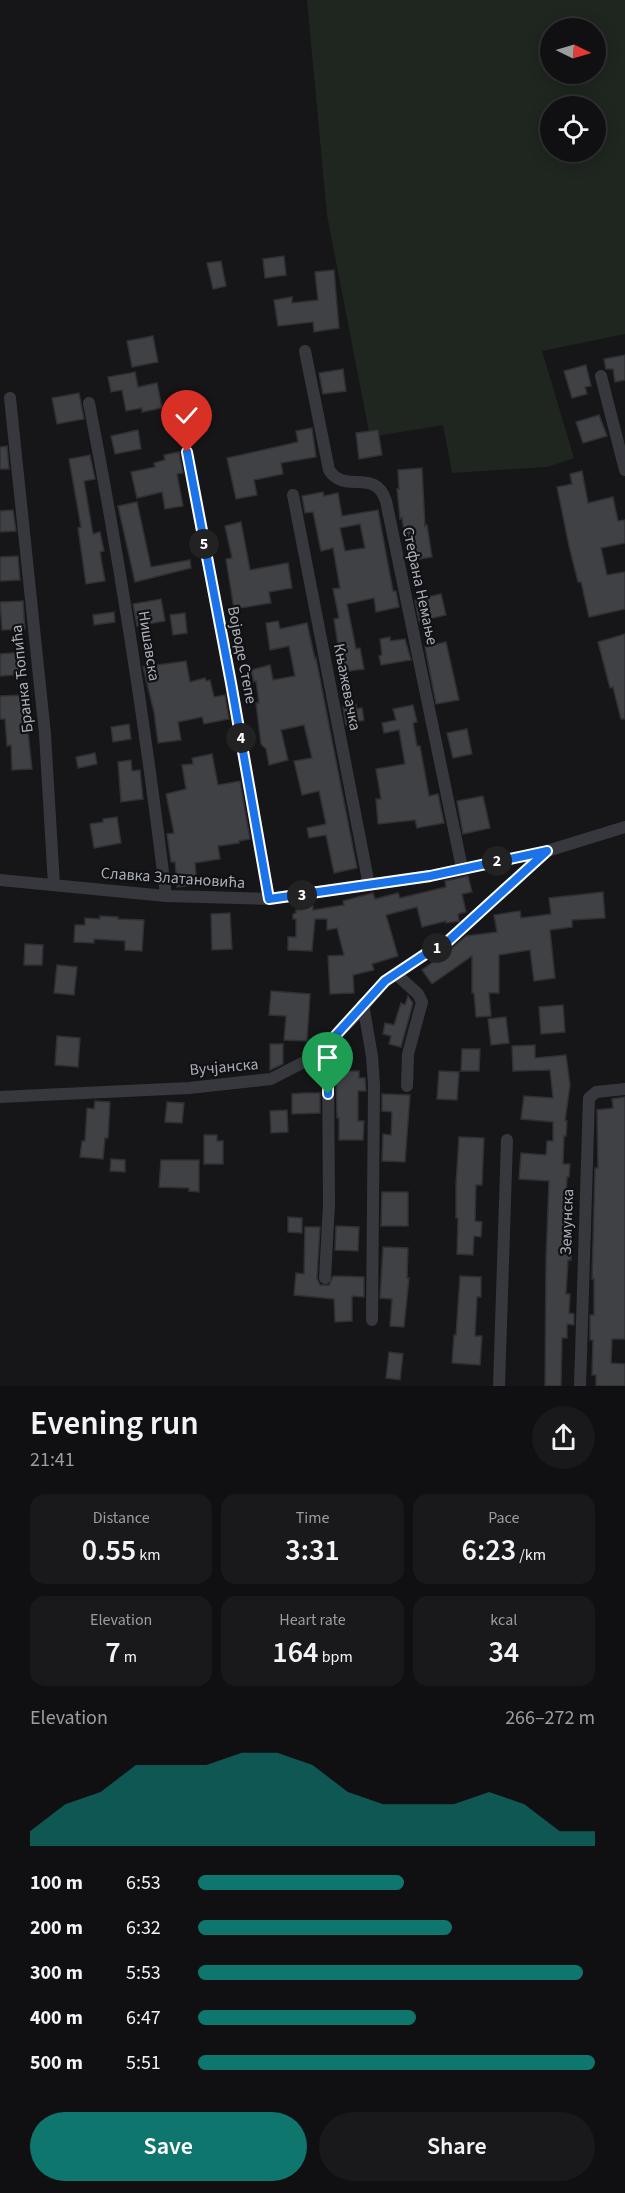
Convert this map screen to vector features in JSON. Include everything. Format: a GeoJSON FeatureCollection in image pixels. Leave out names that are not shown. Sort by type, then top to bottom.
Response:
{"type":"FeatureCollection","features":[{"type":"Feature","properties":{"kind":"street","name":"Стефана Немање"},"geometry":{"type":"LineString","coordinates":[[305,351],[329,470],[338,480],[374,484],[383,493],[386,501],[462,868]]}},
{"type":"Feature","properties":{"kind":"street"},"geometry":{"type":"LineString","coordinates":[[602,376],[625,470]]}},
{"type":"Feature","properties":{"kind":"street","name":"Бранка Ћопића"},"geometry":{"type":"LineString","coordinates":[[10,398],[45,734],[54,885]]}},
{"type":"Feature","properties":{"kind":"street","name":"Нишавска"},"geometry":{"type":"LineString","coordinates":[[89,403],[113,527],[144,723],[166,896]]}},
{"type":"Feature","properties":{"kind":"street","name":"Војводе Степе"},"geometry":{"type":"LineString","coordinates":[[187,452],[269,899]]}},
{"type":"Feature","properties":{"kind":"street","name":"Књажевачка"},"geometry":{"type":"LineString","coordinates":[[293,495],[369,885]]}},
{"type":"Feature","properties":{"kind":"street","name":"Славка Златановића"},"geometry":{"type":"LineString","coordinates":[[0,880],[166,896],[269,899],[430,876],[547,851],[625,830]]}},
{"type":"Feature","properties":{"kind":"street","name":"Вучјанска"},"geometry":{"type":"LineString","coordinates":[[0,1097],[189,1088],[271,1079],[308,1060],[326,1046],[385,981],[433,949],[445,944],[547,851]]}},
{"type":"Feature","properties":{"kind":"street"},"geometry":{"type":"LineString","coordinates":[[396,974],[418,994],[422,1002],[408,1054],[407,1086]]}},
{"type":"Feature","properties":{"kind":"street"},"geometry":{"type":"LineString","coordinates":[[363,1004],[372,1056],[374,1085],[372,1320]]}},
{"type":"Feature","properties":{"kind":"street"},"geometry":{"type":"LineString","coordinates":[[326,1046],[329,1205],[326,1278]]}},
{"type":"Feature","properties":{"kind":"street","name":"Земунска"},"geometry":{"type":"LineString","coordinates":[[580,1386],[588,1098],[596,1092],[625,1089]]}},
{"type":"Feature","properties":{"kind":"street"},"geometry":{"type":"LineString","coordinates":[[499,1386],[507,1140]]}},
{"type":"Feature","properties":{"kind":"shaded area"},"geometry":{"type":"Polygon","coordinates":[[[307,0],[625,0],[625,334],[542,351],[574,458],[547,467],[452,473],[443,425],[370,437],[327,215],[307,0]]]}},
{"type":"Feature","properties":{"kind":"building"},"geometry":{"type":"Polygon","coordinates":[[[284,256],[286,275],[265,278],[263,259],[284,256]]]}},
{"type":"Feature","properties":{"kind":"building"},"geometry":{"type":"Polygon","coordinates":[[[221,261],[226,286],[213,289],[207,263],[221,261]]]}},
{"type":"Feature","properties":{"kind":"building"},"geometry":{"type":"Polygon","coordinates":[[[334,270],[339,328],[314,332],[313,322],[278,326],[274,300],[292,297],[292,303],[318,300],[315,272],[334,270]]]}},
{"type":"Feature","properties":{"kind":"building"},"geometry":{"type":"Polygon","coordinates":[[[153,336],[158,362],[132,367],[127,341],[153,336]]]}},
{"type":"Feature","properties":{"kind":"building"},"geometry":{"type":"Polygon","coordinates":[[[625,355],[625,380],[615,382],[613,369],[606,369],[604,359],[625,355]]]}},
{"type":"Feature","properties":{"kind":"building"},"geometry":{"type":"Polygon","coordinates":[[[586,365],[591,386],[585,387],[587,394],[572,398],[564,371],[586,365]]]}},
{"type":"Feature","properties":{"kind":"building"},"geometry":{"type":"Polygon","coordinates":[[[343,369],[346,391],[323,394],[319,373],[343,369]]]}},
{"type":"Feature","properties":{"kind":"building"},"geometry":{"type":"Polygon","coordinates":[[[135,372],[138,387],[157,383],[162,408],[142,412],[142,408],[126,411],[122,390],[111,392],[108,377],[135,372]]]}},
{"type":"Feature","properties":{"kind":"building"},"geometry":{"type":"Polygon","coordinates":[[[79,393],[84,419],[57,424],[52,398],[79,393]]]}},
{"type":"Feature","properties":{"kind":"building"},"geometry":{"type":"Polygon","coordinates":[[[599,415],[607,436],[583,443],[576,422],[599,415]]]}},
{"type":"Feature","properties":{"kind":"building"},"geometry":{"type":"Polygon","coordinates":[[[312,428],[316,457],[281,463],[283,474],[254,480],[257,495],[236,499],[227,458],[298,442],[296,431],[312,428]]]}},
{"type":"Feature","properties":{"kind":"building"},"geometry":{"type":"Polygon","coordinates":[[[138,430],[141,449],[115,454],[111,436],[138,430]]]}},
{"type":"Feature","properties":{"kind":"building"},"geometry":{"type":"Polygon","coordinates":[[[378,430],[382,455],[359,459],[356,433],[378,430]]]}},
{"type":"Feature","properties":{"kind":"building"},"geometry":{"type":"Polygon","coordinates":[[[7,446],[9,469],[0,469],[0,447],[7,446]]]}},
{"type":"Feature","properties":{"kind":"building"},"geometry":{"type":"Polygon","coordinates":[[[179,452],[183,473],[177,474],[183,506],[165,509],[162,492],[137,498],[131,472],[155,467],[154,463],[165,460],[164,455],[179,452]]]}},
{"type":"Feature","properties":{"kind":"building"},"geometry":{"type":"Polygon","coordinates":[[[90,455],[95,479],[84,481],[93,534],[100,532],[104,551],[100,552],[105,581],[86,584],[78,528],[81,527],[69,459],[90,455]]]}},
{"type":"Feature","properties":{"kind":"building"},"geometry":{"type":"Polygon","coordinates":[[[422,468],[425,526],[427,525],[432,557],[414,560],[412,552],[407,553],[402,518],[400,519],[398,470],[422,468]]]}},
{"type":"Feature","properties":{"kind":"building"},"geometry":{"type":"Polygon","coordinates":[[[582,471],[588,503],[613,497],[618,521],[625,520],[625,543],[601,548],[607,575],[625,572],[625,609],[589,617],[569,546],[557,487],[572,484],[570,474],[582,471]]]}},
{"type":"Feature","properties":{"kind":"building"},"geometry":{"type":"Polygon","coordinates":[[[323,492],[324,496],[338,493],[342,516],[378,510],[393,591],[396,591],[399,607],[376,612],[374,598],[347,604],[356,649],[360,648],[364,669],[342,672],[334,619],[339,618],[333,589],[340,588],[333,548],[321,551],[313,512],[305,513],[302,496],[323,492]],[[360,524],[340,528],[345,551],[365,548],[360,524]]]}},
{"type":"Feature","properties":{"kind":"building"},"geometry":{"type":"Polygon","coordinates":[[[137,502],[151,567],[190,560],[191,568],[135,582],[118,506],[137,502]]]}},
{"type":"Feature","properties":{"kind":"building"},"geometry":{"type":"Polygon","coordinates":[[[13,510],[16,531],[0,532],[0,511],[13,510]]]}},
{"type":"Feature","properties":{"kind":"building"},"geometry":{"type":"Polygon","coordinates":[[[241,522],[250,570],[288,563],[292,588],[269,592],[271,603],[234,609],[226,559],[232,558],[225,526],[241,522]]]}},
{"type":"Feature","properties":{"kind":"building"},"geometry":{"type":"Polygon","coordinates":[[[18,556],[20,580],[0,581],[0,557],[18,556]]]}},
{"type":"Feature","properties":{"kind":"building"},"geometry":{"type":"Polygon","coordinates":[[[441,594],[446,615],[419,621],[415,600],[441,594]]]}},
{"type":"Feature","properties":{"kind":"building"},"geometry":{"type":"Polygon","coordinates":[[[161,599],[165,621],[137,626],[133,604],[161,599]]]}},
{"type":"Feature","properties":{"kind":"building"},"geometry":{"type":"Polygon","coordinates":[[[23,601],[25,629],[2,630],[0,602],[23,601]]]}},
{"type":"Feature","properties":{"kind":"building"},"geometry":{"type":"Polygon","coordinates":[[[114,612],[115,622],[94,625],[93,615],[114,612]]]}},
{"type":"Feature","properties":{"kind":"building"},"geometry":{"type":"Polygon","coordinates":[[[185,613],[187,633],[173,635],[170,615],[185,613]]]}},
{"type":"Feature","properties":{"kind":"building"},"geometry":{"type":"Polygon","coordinates":[[[278,621],[280,629],[307,623],[316,658],[357,868],[334,873],[326,835],[309,838],[307,828],[326,824],[319,791],[302,795],[294,761],[312,758],[304,725],[281,730],[288,760],[269,765],[266,749],[261,744],[256,703],[259,703],[256,681],[254,682],[251,670],[270,665],[273,680],[295,676],[289,646],[270,650],[266,623],[278,621]]]}},
{"type":"Feature","properties":{"kind":"building"},"geometry":{"type":"Polygon","coordinates":[[[625,634],[625,719],[621,719],[598,642],[625,634]]]}},
{"type":"Feature","properties":{"kind":"building"},"geometry":{"type":"Polygon","coordinates":[[[390,637],[390,641],[405,639],[411,660],[381,665],[380,639],[390,637]]]}},
{"type":"Feature","properties":{"kind":"building"},"geometry":{"type":"Polygon","coordinates":[[[446,642],[459,700],[436,704],[425,647],[446,642]]]}},
{"type":"Feature","properties":{"kind":"building"},"geometry":{"type":"Polygon","coordinates":[[[21,652],[23,674],[0,676],[0,654],[21,652]]]}},
{"type":"Feature","properties":{"kind":"building"},"geometry":{"type":"Polygon","coordinates":[[[186,661],[190,682],[205,678],[206,681],[210,680],[214,697],[225,695],[229,719],[204,724],[202,717],[178,722],[181,740],[158,743],[154,712],[143,667],[186,661]]]}},
{"type":"Feature","properties":{"kind":"building"},"geometry":{"type":"Polygon","coordinates":[[[24,695],[32,769],[12,770],[11,745],[7,746],[5,719],[0,719],[0,696],[24,695]]]}},
{"type":"Feature","properties":{"kind":"building"},"geometry":{"type":"Polygon","coordinates":[[[356,705],[357,709],[362,708],[364,720],[346,725],[343,707],[356,705]]]}},
{"type":"Feature","properties":{"kind":"building"},"geometry":{"type":"Polygon","coordinates":[[[413,705],[417,722],[413,723],[417,746],[420,746],[429,796],[438,794],[444,823],[417,828],[415,820],[378,824],[376,799],[381,799],[376,769],[405,764],[399,730],[384,733],[382,723],[396,720],[393,709],[413,705]]]}},
{"type":"Feature","properties":{"kind":"building"},"geometry":{"type":"Polygon","coordinates":[[[129,724],[131,739],[113,742],[111,727],[129,724]]]}},
{"type":"Feature","properties":{"kind":"building"},"geometry":{"type":"Polygon","coordinates":[[[467,729],[472,754],[453,758],[447,733],[467,729]]]}},
{"type":"Feature","properties":{"kind":"building"},"geometry":{"type":"Polygon","coordinates":[[[95,753],[97,764],[78,768],[76,757],[95,753]]]}},
{"type":"Feature","properties":{"kind":"building"},"geometry":{"type":"Polygon","coordinates":[[[212,754],[218,785],[240,781],[250,839],[218,846],[220,859],[195,863],[197,885],[177,887],[175,862],[171,862],[167,834],[174,833],[166,794],[186,789],[182,765],[193,764],[192,758],[212,754]]]}},
{"type":"Feature","properties":{"kind":"building"},"geometry":{"type":"Polygon","coordinates":[[[131,760],[132,771],[140,770],[143,799],[121,802],[118,762],[131,760]]]}},
{"type":"Feature","properties":{"kind":"building"},"geometry":{"type":"Polygon","coordinates":[[[483,796],[490,828],[463,834],[457,801],[483,796]]]}},
{"type":"Feature","properties":{"kind":"building"},"geometry":{"type":"Polygon","coordinates":[[[117,817],[121,843],[94,848],[90,824],[117,817]]]}},
{"type":"Feature","properties":{"kind":"building"},"geometry":{"type":"Polygon","coordinates":[[[468,876],[472,892],[462,894],[466,912],[458,914],[459,921],[446,923],[446,921],[422,927],[417,907],[386,915],[398,956],[372,964],[374,970],[353,975],[354,993],[330,994],[328,956],[344,955],[337,928],[327,930],[327,919],[315,919],[312,951],[288,950],[288,937],[296,937],[296,919],[293,919],[293,914],[296,910],[301,910],[301,906],[313,906],[313,910],[344,905],[343,901],[373,893],[375,899],[398,893],[400,898],[446,887],[445,881],[468,876]]]}},
{"type":"Feature","properties":{"kind":"building"},"geometry":{"type":"Polygon","coordinates":[[[603,892],[605,918],[572,920],[572,927],[550,930],[555,978],[534,981],[530,950],[499,955],[499,993],[489,993],[491,1016],[476,1017],[474,993],[472,993],[472,956],[432,984],[422,970],[466,936],[497,932],[494,915],[520,911],[521,918],[551,914],[549,898],[603,892]]]}},
{"type":"Feature","properties":{"kind":"building"},"geometry":{"type":"Polygon","coordinates":[[[230,913],[232,949],[212,950],[211,914],[230,913]]]}},
{"type":"Feature","properties":{"kind":"building"},"geometry":{"type":"Polygon","coordinates":[[[100,916],[144,920],[142,951],[125,950],[125,941],[94,939],[94,943],[74,942],[75,925],[85,925],[85,918],[100,919],[100,916]]]}},
{"type":"Feature","properties":{"kind":"building"},"geometry":{"type":"Polygon","coordinates":[[[25,944],[43,945],[42,965],[24,965],[25,944]]]}},
{"type":"Feature","properties":{"kind":"building"},"geometry":{"type":"Polygon","coordinates":[[[57,965],[77,967],[74,995],[54,993],[57,965]]]}},
{"type":"Feature","properties":{"kind":"building"},"geometry":{"type":"Polygon","coordinates":[[[271,991],[310,994],[307,1041],[284,1040],[286,1016],[269,1015],[271,991]]]}},
{"type":"Feature","properties":{"kind":"building"},"geometry":{"type":"Polygon","coordinates":[[[408,996],[413,1003],[401,1047],[389,1044],[391,1036],[383,1034],[385,1023],[394,1025],[401,1003],[405,1005],[408,996]]]}},
{"type":"Feature","properties":{"kind":"building"},"geometry":{"type":"Polygon","coordinates":[[[563,1005],[565,1032],[541,1034],[539,1007],[563,1005]]]}},
{"type":"Feature","properties":{"kind":"building"},"geometry":{"type":"Polygon","coordinates":[[[506,1017],[509,1043],[491,1045],[488,1019],[506,1017]]]}},
{"type":"Feature","properties":{"kind":"building"},"geometry":{"type":"Polygon","coordinates":[[[57,1036],[80,1038],[78,1067],[55,1065],[57,1036]]]}},
{"type":"Feature","properties":{"kind":"building"},"geometry":{"type":"Polygon","coordinates":[[[270,1044],[283,1044],[283,1064],[270,1070],[270,1044]]]}},
{"type":"Feature","properties":{"kind":"building"},"geometry":{"type":"Polygon","coordinates":[[[535,1045],[535,1058],[566,1055],[570,1085],[565,1121],[567,1121],[563,1164],[570,1164],[566,1199],[572,1199],[571,1215],[568,1214],[568,1238],[572,1238],[566,1294],[570,1294],[569,1313],[574,1314],[574,1325],[567,1324],[567,1338],[562,1338],[561,1386],[545,1386],[549,1181],[519,1179],[521,1153],[546,1155],[547,1141],[553,1141],[553,1122],[521,1119],[524,1096],[553,1098],[550,1070],[513,1071],[512,1046],[535,1045]]]}},
{"type":"Feature","properties":{"kind":"building"},"geometry":{"type":"Polygon","coordinates":[[[462,1049],[480,1049],[479,1071],[461,1071],[462,1049]]]}},
{"type":"Feature","properties":{"kind":"building"},"geometry":{"type":"Polygon","coordinates":[[[336,1071],[359,1071],[359,1078],[365,1078],[366,1091],[358,1091],[358,1121],[364,1121],[363,1140],[339,1140],[336,1071]]]}},
{"type":"Feature","properties":{"kind":"building"},"geometry":{"type":"Polygon","coordinates":[[[439,1071],[459,1072],[457,1100],[437,1099],[439,1071]]]}},
{"type":"Feature","properties":{"kind":"building"},"geometry":{"type":"Polygon","coordinates":[[[320,1093],[320,1113],[292,1114],[292,1094],[320,1093]]]}},
{"type":"Feature","properties":{"kind":"building"},"geometry":{"type":"Polygon","coordinates":[[[382,1094],[410,1095],[405,1162],[382,1161],[383,1134],[391,1135],[392,1112],[382,1111],[382,1094]]]}},
{"type":"Feature","properties":{"kind":"building"},"geometry":{"type":"Polygon","coordinates":[[[625,1097],[625,1339],[612,1339],[611,1363],[625,1364],[625,1386],[596,1386],[596,1375],[592,1375],[593,1340],[590,1340],[590,1315],[594,1315],[594,1279],[592,1279],[595,1168],[598,1168],[597,1110],[613,1108],[612,1099],[625,1097]]]}},
{"type":"Feature","properties":{"kind":"building"},"geometry":{"type":"Polygon","coordinates":[[[95,1101],[110,1102],[108,1138],[105,1138],[103,1159],[80,1157],[82,1141],[85,1141],[87,1108],[94,1109],[95,1101]]]}},
{"type":"Feature","properties":{"kind":"building"},"geometry":{"type":"Polygon","coordinates":[[[167,1102],[184,1103],[182,1123],[165,1122],[167,1102]]]}},
{"type":"Feature","properties":{"kind":"building"},"geometry":{"type":"Polygon","coordinates":[[[287,1110],[288,1132],[271,1133],[270,1111],[287,1110]]]}},
{"type":"Feature","properties":{"kind":"building"},"geometry":{"type":"Polygon","coordinates":[[[204,1135],[217,1135],[217,1141],[223,1141],[223,1164],[204,1164],[204,1135]]]}},
{"type":"Feature","properties":{"kind":"building"},"geometry":{"type":"Polygon","coordinates":[[[459,1137],[484,1138],[482,1185],[476,1185],[475,1221],[482,1222],[481,1237],[474,1236],[473,1255],[457,1254],[456,1184],[459,1137]]]}},
{"type":"Feature","properties":{"kind":"building"},"geometry":{"type":"Polygon","coordinates":[[[111,1159],[125,1160],[125,1172],[110,1171],[111,1159]]]}},
{"type":"Feature","properties":{"kind":"building"},"geometry":{"type":"Polygon","coordinates":[[[161,1160],[199,1160],[199,1192],[189,1191],[189,1188],[159,1187],[161,1160]]]}},
{"type":"Feature","properties":{"kind":"building"},"geometry":{"type":"Polygon","coordinates":[[[382,1192],[408,1192],[408,1226],[381,1226],[382,1192]]]}},
{"type":"Feature","properties":{"kind":"building"},"geometry":{"type":"Polygon","coordinates":[[[288,1217],[302,1218],[302,1233],[288,1232],[288,1217]]]}},
{"type":"Feature","properties":{"kind":"building"},"geometry":{"type":"Polygon","coordinates":[[[336,1226],[359,1227],[358,1251],[335,1250],[336,1226]]]}},
{"type":"Feature","properties":{"kind":"building"},"geometry":{"type":"Polygon","coordinates":[[[305,1227],[320,1227],[317,1278],[320,1285],[329,1285],[333,1276],[364,1277],[364,1297],[352,1296],[352,1321],[335,1322],[334,1299],[294,1295],[296,1273],[304,1274],[305,1227]]]}},
{"type":"Feature","properties":{"kind":"building"},"geometry":{"type":"Polygon","coordinates":[[[383,1247],[408,1248],[407,1278],[409,1278],[404,1327],[390,1326],[392,1299],[380,1298],[383,1247]]]}},
{"type":"Feature","properties":{"kind":"building"},"geometry":{"type":"Polygon","coordinates":[[[460,1276],[481,1277],[481,1297],[477,1297],[475,1336],[482,1336],[480,1365],[452,1363],[460,1276]]]}},
{"type":"Feature","properties":{"kind":"building"},"geometry":{"type":"Polygon","coordinates":[[[389,1352],[403,1354],[400,1380],[386,1378],[389,1352]]]}},
{"type":"Feature","properties":{"kind":"route"},"geometry":{"type":"LineString","coordinates":[[187,452],[269,899],[430,876],[547,851],[445,944],[433,949],[385,981],[363,1004],[356,1015],[326,1046],[328,1094]]}}]}
